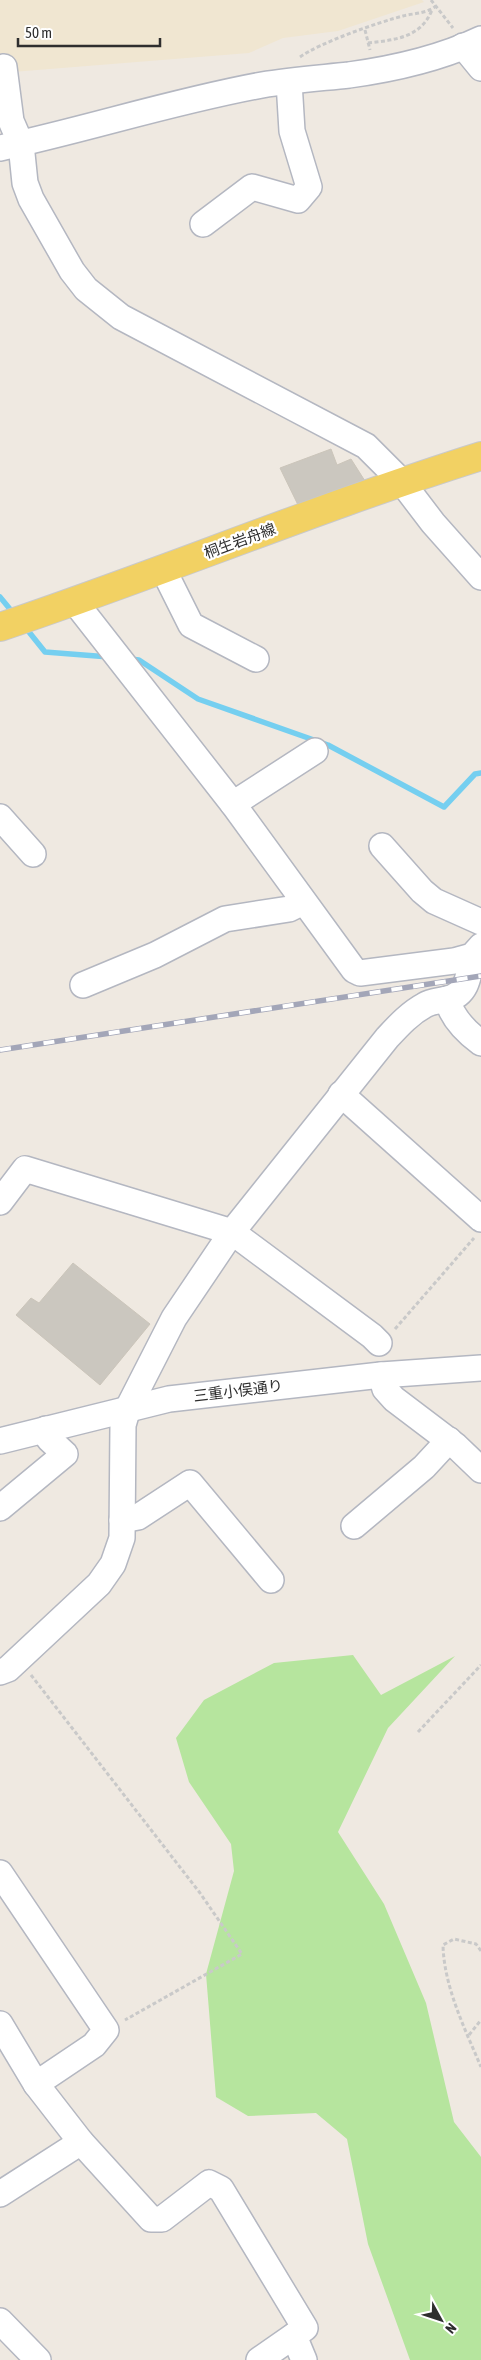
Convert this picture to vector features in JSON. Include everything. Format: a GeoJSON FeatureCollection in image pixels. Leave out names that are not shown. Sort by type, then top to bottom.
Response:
{"type":"FeatureCollection","features":[{"type":"Feature","properties":{"kind":"main road","name":"桐生岩舟線"},"geometry":{"type":"LineString","coordinates":[[0,627],[75,602],[401,481],[481,456]]}},
{"type":"Feature","properties":{"kind":"street"},"geometry":{"type":"LineString","coordinates":[[10,146],[178,103],[264,85],[292,72],[352,74],[424,59],[468,40],[481,68]]}},
{"type":"Feature","properties":{"kind":"street"},"geometry":{"type":"LineString","coordinates":[[4,67],[11,121],[10,146],[31,199],[72,271],[86,289],[102,304],[121,317],[366,446],[401,481],[433,523],[481,577]]}},
{"type":"Feature","properties":{"kind":"street"},"geometry":{"type":"LineString","coordinates":[[203,224],[252,187],[298,200],[309,187],[292,131],[292,72]]}},
{"type":"Feature","properties":{"kind":"street"},"geometry":{"type":"LineString","coordinates":[[163,569],[191,625],[256,659]]}},
{"type":"Feature","properties":{"kind":"street"},"geometry":{"type":"LineString","coordinates":[[75,602],[233,804],[354,970],[360,974],[454,961],[476,951]]}},
{"type":"Feature","properties":{"kind":"street"},"geometry":{"type":"LineString","coordinates":[[233,804],[315,751]]}},
{"type":"Feature","properties":{"kind":"street"},"geometry":{"type":"LineString","coordinates":[[0,817],[33,854]]}},
{"type":"Feature","properties":{"kind":"street"},"geometry":{"type":"LineString","coordinates":[[382,846],[422,891],[434,901],[481,922]]}},
{"type":"Feature","properties":{"kind":"street"},"geometry":{"type":"LineString","coordinates":[[83,985],[155,955],[224,919],[289,909],[303,902]]}},
{"type":"Feature","properties":{"kind":"street"},"geometry":{"type":"LineString","coordinates":[[9,1666],[99,1584],[113,1564],[122,1538],[123,1425],[128,1408],[174,1318],[232,1232],[387,1038],[409,1014],[427,1003],[447,999],[463,990],[469,978],[476,951]]}},
{"type":"Feature","properties":{"kind":"street"},"geometry":{"type":"LineString","coordinates":[[447,999],[451,1012],[481,1044]]}},
{"type":"Feature","properties":{"kind":"street"},"geometry":{"type":"LineString","coordinates":[[341,1094],[478,1228]]}},
{"type":"Feature","properties":{"kind":"street"},"geometry":{"type":"LineString","coordinates":[[0,1202],[25,1169],[232,1232],[372,1336],[378,1343]]}},
{"type":"Feature","properties":{"kind":"street","name":"三重小俣通り"},"geometry":{"type":"LineString","coordinates":[[0,1441],[128,1408],[192,1396],[381,1375],[481,1368]]}},
{"type":"Feature","properties":{"kind":"street"},"geometry":{"type":"LineString","coordinates":[[381,1375],[385,1389],[394,1399],[449,1440],[481,1470]]}},
{"type":"Feature","properties":{"kind":"street"},"geometry":{"type":"LineString","coordinates":[[0,1508],[66,1454],[50,1439],[46,1429]]}},
{"type":"Feature","properties":{"kind":"street"},"geometry":{"type":"LineString","coordinates":[[354,1526],[424,1467],[449,1440]]}},
{"type":"Feature","properties":{"kind":"street"},"geometry":{"type":"LineString","coordinates":[[122,1520],[138,1517],[190,1483],[271,1580]]}},
{"type":"Feature","properties":{"kind":"street"},"geometry":{"type":"LineString","coordinates":[[3,1884],[106,2030],[94,2045],[36,2084]]}},
{"type":"Feature","properties":{"kind":"street"},"geometry":{"type":"LineString","coordinates":[[0,2024],[36,2084],[81,2142],[151,2219],[162,2219],[210,2182],[221,2188],[306,2328],[260,2360]]}},
{"type":"Feature","properties":{"kind":"street"},"geometry":{"type":"LineString","coordinates":[[0,2194],[81,2142]]}},
{"type":"Feature","properties":{"kind":"street"},"geometry":{"type":"LineString","coordinates":[[0,2321],[38,2360]]}},
{"type":"Feature","properties":{"kind":"street"},"geometry":{"type":"LineString","coordinates":[[294,2336],[304,2360]]}},
{"type":"Feature","properties":{"kind":"path"},"geometry":{"type":"LineString","coordinates":[[431,0],[468,40]]}},
{"type":"Feature","properties":{"kind":"path"},"geometry":{"type":"LineString","coordinates":[[292,72],[307,52],[402,16],[432,9],[436,6]]}},
{"type":"Feature","properties":{"kind":"path"},"geometry":{"type":"LineString","coordinates":[[368,43],[397,40],[409,36],[424,24],[432,9]]}},
{"type":"Feature","properties":{"kind":"path"},"geometry":{"type":"LineString","coordinates":[[365,30],[371,56]]}},
{"type":"Feature","properties":{"kind":"path"},"geometry":{"type":"LineString","coordinates":[[378,1343],[390,1334],[478,1228]]}},
{"type":"Feature","properties":{"kind":"path"},"geometry":{"type":"LineString","coordinates":[[418,1732],[481,1665]]}},
{"type":"Feature","properties":{"kind":"path"},"geometry":{"type":"LineString","coordinates":[[9,1666],[200,1893],[242,1954],[106,2030]]}},
{"type":"Feature","properties":{"kind":"path"},"geometry":{"type":"LineString","coordinates":[[481,1951],[476,1944],[454,1938],[443,1945],[444,1962],[468,2036],[481,2067]]}},
{"type":"Feature","properties":{"kind":"path"},"geometry":{"type":"LineString","coordinates":[[468,2036],[481,2020]]}},
{"type":"Feature","properties":{"kind":"shaded area"},"geometry":{"type":"Polygon","coordinates":[[[0,0],[422,0],[424,2],[338,31],[283,38],[249,53],[0,73],[0,0]]]}},
{"type":"Feature","properties":{"kind":"green space"},"geometry":{"type":"Polygon","coordinates":[[[353,1655],[381,1695],[455,1656],[388,1728],[338,1832],[384,1904],[426,2003],[454,2122],[481,2157],[481,2360],[410,2360],[368,2244],[347,2139],[316,2113],[248,2116],[216,2097],[206,1974],[234,1871],[231,1844],[189,1782],[176,1738],[204,1700],[274,1663],[353,1655]]]}},
{"type":"Feature","properties":{"kind":"building"},"geometry":{"type":"Polygon","coordinates":[[[331,449],[337,465],[351,459],[365,481],[300,509],[280,468],[331,449]]]}},
{"type":"Feature","properties":{"kind":"building"},"geometry":{"type":"Polygon","coordinates":[[[73,1263],[150,1324],[100,1385],[16,1315],[31,1298],[39,1303],[73,1263]]]}},
{"type":"Feature","properties":{"kind":"waterway"},"geometry":{"type":"LineString","coordinates":[[0,597],[14,614]]}},
{"type":"Feature","properties":{"kind":"waterway"},"geometry":{"type":"LineString","coordinates":[[25,627],[45,652],[109,657]]}},
{"type":"Feature","properties":{"kind":"waterway"},"geometry":{"type":"LineString","coordinates":[[130,659],[139,660],[198,699],[328,745],[444,807],[475,774],[481,773]]}},
{"type":"Feature","properties":{"kind":"railway"},"geometry":{"type":"LineString","coordinates":[[0,1050],[481,976]]}}]}
